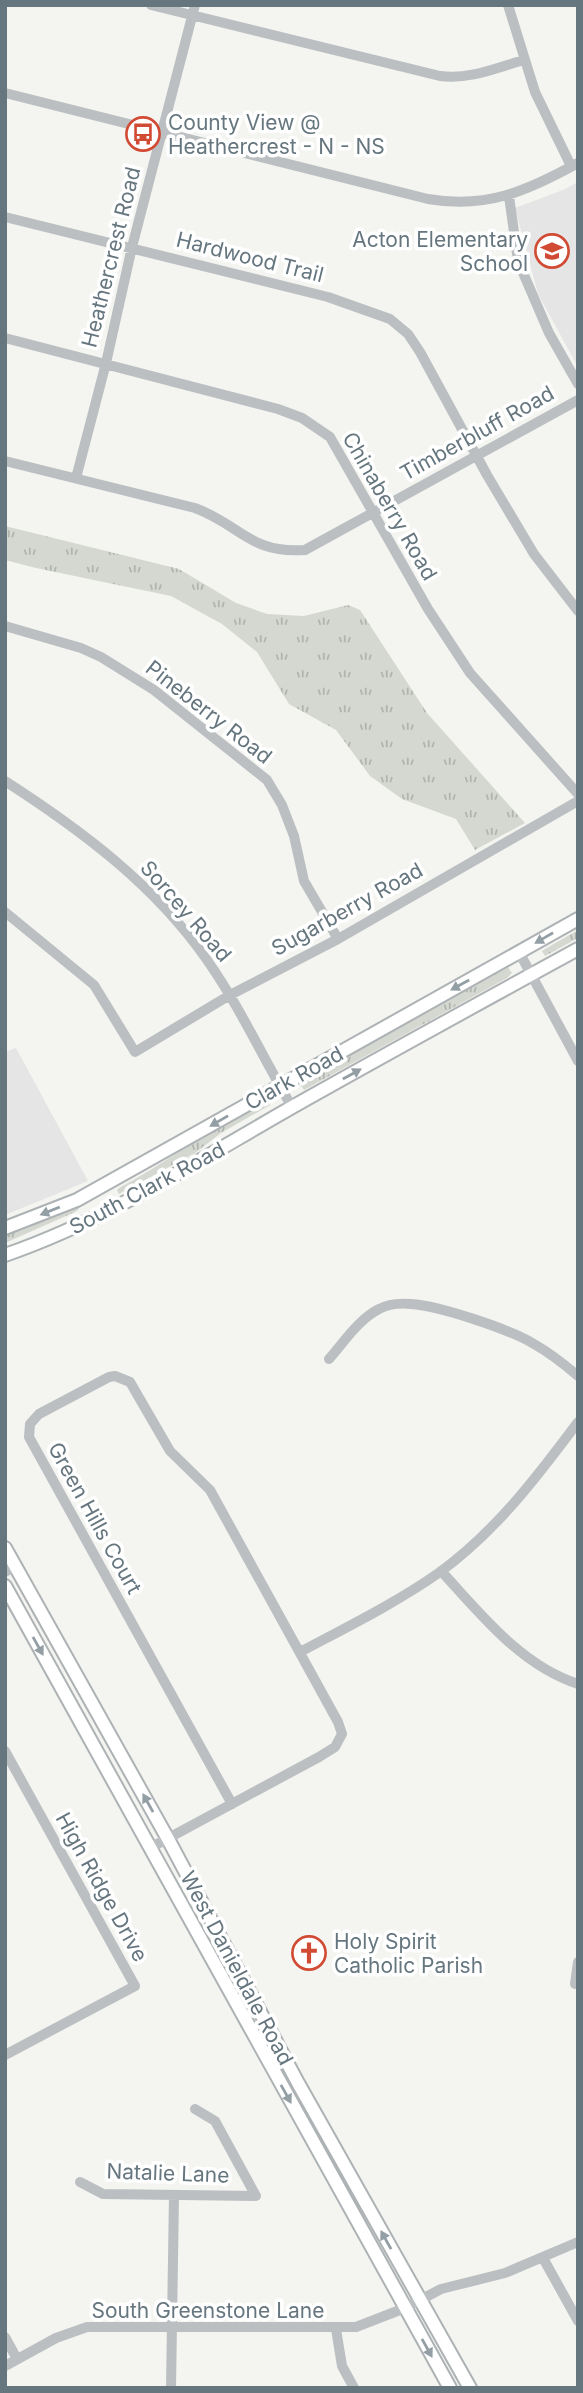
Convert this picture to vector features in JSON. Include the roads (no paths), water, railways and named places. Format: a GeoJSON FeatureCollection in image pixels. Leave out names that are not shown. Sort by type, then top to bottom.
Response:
{"type":"FeatureCollection","features":[{"type":"Feature","properties":{"kind":"main road","name":"Clark Road"},"geometry":{"type":"LineString","coordinates":[[5,1228],[77,1200],[578,919]]}},
{"type":"Feature","properties":{"kind":"main road","name":"South Clark Road"},"geometry":{"type":"LineString","coordinates":[[5,1255],[106,1213],[578,949]]}},
{"type":"Feature","properties":{"kind":"main road"},"geometry":{"type":"LineString","coordinates":[[94,1190],[106,1213]]}},
{"type":"Feature","properties":{"kind":"main road","name":"West Danieldale Road"},"geometry":{"type":"LineString","coordinates":[[5,1548],[10,1569],[168,1839],[267,2026],[470,2388]]}},
{"type":"Feature","properties":{"kind":"main road","name":"West Danieldale Road"},"geometry":{"type":"LineString","coordinates":[[5,1586],[450,2388]]}},
{"type":"Feature","properties":{"kind":"main road"},"geometry":{"type":"LineString","coordinates":[[199,1937],[216,1928]]}},
{"type":"Feature","properties":{"kind":"main road"},"geometry":{"type":"LineString","coordinates":[[253,2034],[267,2026]]}},
{"type":"Feature","properties":{"kind":"main road"},"geometry":{"type":"LineString","coordinates":[[310,2136],[324,2129]]}},
{"type":"Feature","properties":{"kind":"street"},"geometry":{"type":"LineString","coordinates":[[151,5],[194,10],[400,68],[455,78],[524,60]]}},
{"type":"Feature","properties":{"kind":"street"},"geometry":{"type":"LineString","coordinates":[[5,93],[428,199],[453,203],[509,196],[541,183],[574,164],[545,116],[524,60],[508,5]]}},
{"type":"Feature","properties":{"kind":"street","name":"Heathercrest Road"},"geometry":{"type":"LineString","coordinates":[[76,478],[132,247],[194,10]]}},
{"type":"Feature","properties":{"kind":"street"},"geometry":{"type":"LineString","coordinates":[[509,196],[517,261],[549,333],[578,384]]}},
{"type":"Feature","properties":{"kind":"street","name":"Hardwood Trail"},"geometry":{"type":"LineString","coordinates":[[5,216],[328,297],[390,319],[408,334],[421,352],[534,554],[578,611]]}},
{"type":"Feature","properties":{"kind":"street","name":"Chinaberry Road"},"geometry":{"type":"LineString","coordinates":[[5,338],[278,409],[302,418],[330,437],[428,609],[470,673],[578,794]]}},
{"type":"Feature","properties":{"kind":"street","name":"Timberbluff Road"},"geometry":{"type":"LineString","coordinates":[[5,461],[195,508],[207,512],[259,545],[284,552],[305,550],[578,400]]}},
{"type":"Feature","properties":{"kind":"street","name":"Pineberry Road"},"geometry":{"type":"LineString","coordinates":[[5,626],[102,657],[154,690],[267,780],[282,805],[294,836],[304,880],[338,939]]}},
{"type":"Feature","properties":{"kind":"street","name":"Sorcey Road"},"geometry":{"type":"LineString","coordinates":[[5,781],[65,820],[117,861],[155,898],[205,957],[230,995],[292,1107]]}},
{"type":"Feature","properties":{"kind":"street","name":"Sugarberry Road"},"geometry":{"type":"LineString","coordinates":[[5,912],[94,985],[135,1052],[230,995],[338,939],[578,801]]}},
{"type":"Feature","properties":{"kind":"street"},"geometry":{"type":"LineString","coordinates":[[519,952],[578,1061]]}},
{"type":"Feature","properties":{"kind":"street"},"geometry":{"type":"LineString","coordinates":[[329,1359],[365,1319],[379,1309],[408,1303],[444,1310],[521,1337],[547,1352],[578,1376]]}},
{"type":"Feature","properties":{"kind":"street","name":"Green Hills Court"},"geometry":{"type":"LineString","coordinates":[[150,1848],[168,1839],[319,1757],[335,1747],[342,1734],[338,1722],[210,1490],[170,1451],[130,1382],[115,1376],[109,1377],[33,1419],[29,1431],[32,1443],[232,1804]]}},
{"type":"Feature","properties":{"kind":"street"},"geometry":{"type":"LineString","coordinates":[[300,1653],[407,1594],[441,1571],[507,1513],[578,1422]]}},
{"type":"Feature","properties":{"kind":"street"},"geometry":{"type":"LineString","coordinates":[[441,1571],[513,1646],[549,1671],[578,1684]]}},
{"type":"Feature","properties":{"kind":"street","name":"High Ridge Drive"},"geometry":{"type":"LineString","coordinates":[[5,1751],[135,1986],[6,2052]]}},
{"type":"Feature","properties":{"kind":"street"},"geometry":{"type":"LineString","coordinates":[[575,1984],[578,1962]]}},
{"type":"Feature","properties":{"kind":"street","name":"Natalie Lane"},"geometry":{"type":"LineString","coordinates":[[80,2182],[103,2194],[256,2196],[215,2121],[195,2109]]}},
{"type":"Feature","properties":{"kind":"street"},"geometry":{"type":"LineString","coordinates":[[171,2388],[174,2195]]}},
{"type":"Feature","properties":{"kind":"street"},"geometry":{"type":"LineString","coordinates":[[420,2299],[441,2289],[505,2273],[578,2242]]}},
{"type":"Feature","properties":{"kind":"street"},"geometry":{"type":"LineString","coordinates":[[543,2258],[578,2321]]}},
{"type":"Feature","properties":{"kind":"street","name":"South Greenstone Lane"},"geometry":{"type":"LineString","coordinates":[[5,2365],[56,2338],[87,2327],[336,2329],[356,2327],[405,2308],[420,2299]]}},
{"type":"Feature","properties":{"kind":"street"},"geometry":{"type":"LineString","coordinates":[[336,2329],[342,2366],[354,2388]]}},
{"type":"Feature","properties":{"kind":"street"},"geometry":{"type":"LineString","coordinates":[[5,2337],[17,2359]]}},
{"type":"Feature","properties":{"kind":"place","name":"County View @ Heathercrest - N - NS"},"geometry":{"type":"Point","coordinates":[143,134]}},
{"type":"Feature","properties":{"kind":"place","name":"Acton Elementary School"},"geometry":{"type":"Point","coordinates":[552,251]}},
{"type":"Feature","properties":{"kind":"place","name":"Holy Spirit Catholic Parish"},"geometry":{"type":"Point","coordinates":[309,1953]}}]}
